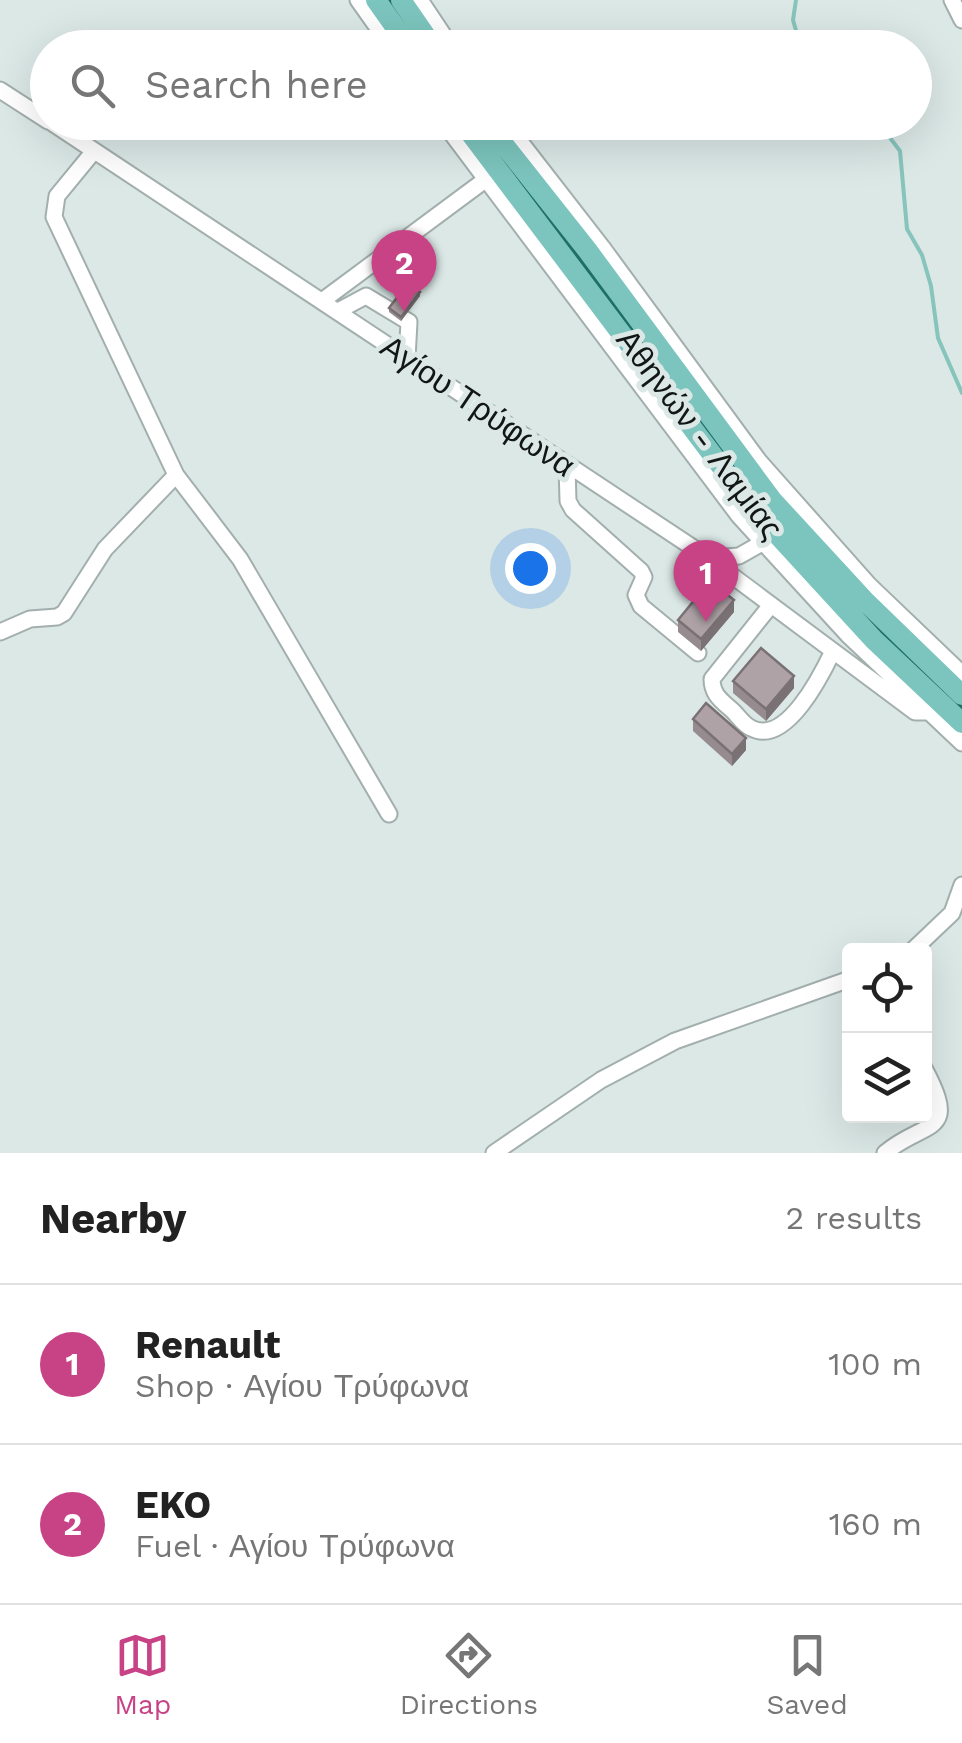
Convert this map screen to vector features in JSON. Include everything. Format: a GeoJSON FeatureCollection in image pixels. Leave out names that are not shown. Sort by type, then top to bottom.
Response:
{"type":"FeatureCollection","features":[{"type":"Feature","properties":{"kind":"main road"},"geometry":{"type":"LineString","coordinates":[[376,0],[397,30]]}},
{"type":"Feature","properties":{"kind":"main road"},"geometry":{"type":"LineString","coordinates":[[401,0],[422,30]]}},
{"type":"Feature","properties":{"kind":"main road","name":"Αθηνών - Λαμίας"},"geometry":{"type":"LineString","coordinates":[[475,140],[774,534],[874,640],[962,723]]}},
{"type":"Feature","properties":{"kind":"main road","name":"Αθηνών - Λαμίας"},"geometry":{"type":"LineString","coordinates":[[500,140],[588,251],[772,500],[866,602],[962,695]]}},
{"type":"Feature","properties":{"kind":"street"},"geometry":{"type":"LineString","coordinates":[[358,0],[379,30]]}},
{"type":"Feature","properties":{"kind":"street"},"geometry":{"type":"LineString","coordinates":[[420,0],[440,30]]}},
{"type":"Feature","properties":{"kind":"street"},"geometry":{"type":"LineString","coordinates":[[952,0],[962,20]]}},
{"type":"Feature","properties":{"kind":"street","name":"Αγίου Τρύφωνα"},"geometry":{"type":"LineString","coordinates":[[0,90],[30,110]]}},
{"type":"Feature","properties":{"kind":"street","name":"Αγίου Τρύφωνα"},"geometry":{"type":"LineString","coordinates":[[77,140],[706,557],[915,712],[927,712]]}},
{"type":"Feature","properties":{"kind":"street"},"geometry":{"type":"LineString","coordinates":[[456,140],[704,473],[762,543],[832,619],[962,742]]}},
{"type":"Feature","properties":{"kind":"street"},"geometry":{"type":"LineString","coordinates":[[518,140],[759,461],[870,585],[962,674]]}},
{"type":"Feature","properties":{"kind":"street"},"geometry":{"type":"LineString","coordinates":[[94,151],[56,196],[54,217],[176,475],[240,559],[389,814]]}},
{"type":"Feature","properties":{"kind":"street"},"geometry":{"type":"LineString","coordinates":[[322,301],[485,180]]}},
{"type":"Feature","properties":{"kind":"street"},"geometry":{"type":"LineString","coordinates":[[338,311],[366,296],[408,322],[407,358]]}},
{"type":"Feature","properties":{"kind":"street"},"geometry":{"type":"LineString","coordinates":[[568,466],[568,501],[574,510],[641,572],[644,577],[636,594],[641,606],[698,653]]}},
{"type":"Feature","properties":{"kind":"street"},"geometry":{"type":"LineString","coordinates":[[0,632],[30,619],[64,613],[104,548],[176,475]]}},
{"type":"Feature","properties":{"kind":"street"},"geometry":{"type":"LineString","coordinates":[[706,557],[739,556],[762,543]]}},
{"type":"Feature","properties":{"kind":"street"},"geometry":{"type":"LineString","coordinates":[[770,606],[712,679],[713,693],[750,728],[768,729],[800,708],[814,690],[833,651]]}},
{"type":"Feature","properties":{"kind":"street"},"geometry":{"type":"LineString","coordinates":[[920,943],[952,913],[962,885]]}},
{"type":"Feature","properties":{"kind":"street"},"geometry":{"type":"LineString","coordinates":[[494,1153],[601,1080],[675,1042],[842,983]]}},
{"type":"Feature","properties":{"kind":"street"},"geometry":{"type":"LineString","coordinates":[[885,1153],[924,1132],[939,1119],[941,1104],[932,1085]]}},
{"type":"Feature","properties":{"kind":"building"},"geometry":{"type":"Polygon","coordinates":[[[408,283],[420,292],[401,317],[389,308],[408,283]]]}},
{"type":"Feature","properties":{"kind":"building"},"geometry":{"type":"Polygon","coordinates":[[[710,581],[734,600],[701,639],[678,620],[710,581]]]}},
{"type":"Feature","properties":{"kind":"building"},"geometry":{"type":"Polygon","coordinates":[[[761,648],[794,676],[766,709],[733,681],[761,648]]]}},
{"type":"Feature","properties":{"kind":"building"},"geometry":{"type":"Polygon","coordinates":[[[706,703],[746,738],[732,754],[693,719],[706,703]]]}},
{"type":"Feature","properties":{"kind":"waterway"},"geometry":{"type":"LineString","coordinates":[[796,0],[796,30]]}},
{"type":"Feature","properties":{"kind":"waterway"},"geometry":{"type":"LineString","coordinates":[[892,140],[900,151],[907,229],[922,255],[938,338],[962,393]]}},
{"type":"Feature","properties":{"kind":"place","name":"EKO"},"geometry":{"type":"Point","coordinates":[404,312]}},
{"type":"Feature","properties":{"kind":"place","name":"Renault"},"geometry":{"type":"Point","coordinates":[706,622]}}]}
